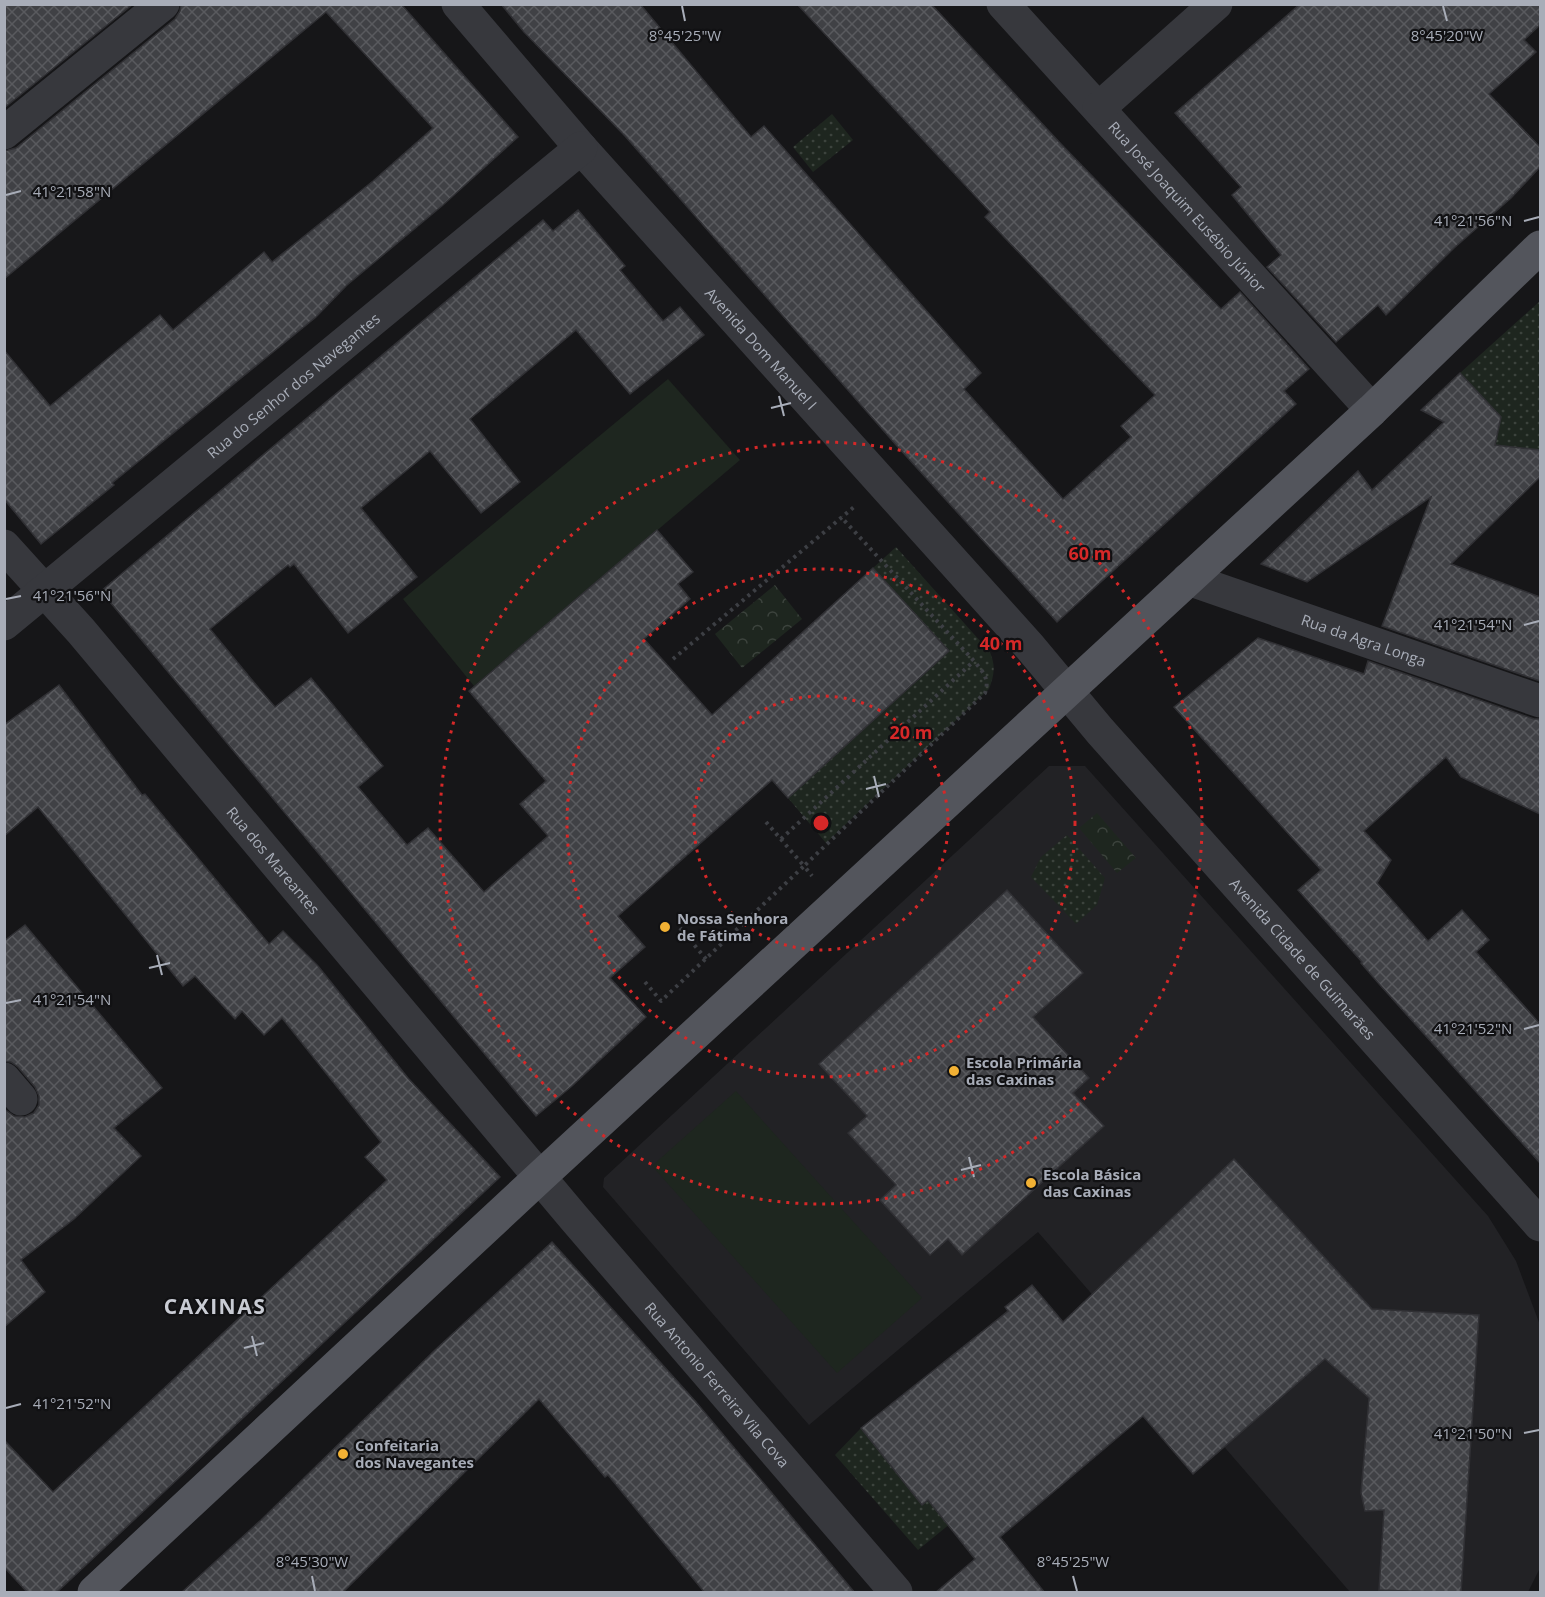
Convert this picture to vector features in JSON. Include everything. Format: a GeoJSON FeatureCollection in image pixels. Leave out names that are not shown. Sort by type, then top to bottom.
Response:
{"type":"FeatureCollection","features":[{"type":"Feature","properties":{"kind":"main road"},"geometry":{"type":"LineString","coordinates":[[94,1593],[1372,410],[1540,247]]}},
{"type":"Feature","properties":{"kind":"street"},"geometry":{"type":"LineString","coordinates":[[4,133],[163,4]]}},
{"type":"Feature","properties":{"kind":"street","name":"Avenida Dom Manuel I"},"geometry":{"type":"LineString","coordinates":[[458,4],[581,148],[1067,691]]}},
{"type":"Feature","properties":{"kind":"street","name":"Rua José Joaquim Eusébio Júnior"},"geometry":{"type":"LineString","coordinates":[[1003,4],[1372,410]]}},
{"type":"Feature","properties":{"kind":"street"},"geometry":{"type":"LineString","coordinates":[[1099,108],[1216,4]]}},
{"type":"Feature","properties":{"kind":"street","name":"Rua do Senhor dos Navegantes"},"geometry":{"type":"LineString","coordinates":[[4,624],[581,148]]}},
{"type":"Feature","properties":{"kind":"street","name":"Rua dos Mareantes"},"geometry":{"type":"LineString","coordinates":[[4,546],[46,591],[540,1178]]}},
{"type":"Feature","properties":{"kind":"street","name":"Rua da Agra Longa"},"geometry":{"type":"LineString","coordinates":[[1188,579],[1540,701]]}},
{"type":"Feature","properties":{"kind":"street","name":"Avenida Cidade de Guimarães"},"geometry":{"type":"LineString","coordinates":[[1067,691],[1540,1226]]}},
{"type":"Feature","properties":{"kind":"street","name":"Rua Antonio Ferreira Vila Cova"},"geometry":{"type":"LineString","coordinates":[[540,1178],[896,1593]]}},
{"type":"Feature","properties":{"kind":"path"},"geometry":{"type":"LineString","coordinates":[[673,659],[857,505]]}},
{"type":"Feature","properties":{"kind":"path"},"geometry":{"type":"LineString","coordinates":[[645,982],[661,1001],[985,693],[988,684],[986,675],[975,661],[841,517]]}},
{"type":"Feature","properties":{"kind":"path"},"geometry":{"type":"LineString","coordinates":[[781,839],[975,661]]}},
{"type":"Feature","properties":{"kind":"path"},"geometry":{"type":"LineString","coordinates":[[766,822],[804,866]]}},
{"type":"Feature","properties":{"kind":"path"},"geometry":{"type":"LineString","coordinates":[[680,928],[706,959]]}},
{"type":"Feature","properties":{"kind":"shaded area","name":"Escola Básica das Caxinas"},"geometry":{"type":"Polygon","coordinates":[[[1049,766],[1085,766],[1488,1216],[1516,1261],[1540,1325],[1540,1568],[1528,1592],[1350,1592],[1038,1232],[809,1425],[603,1187],[604,1178],[1049,766]]]}},
{"type":"Feature","properties":{"kind":"green space"},"geometry":{"type":"Polygon","coordinates":[[[832,114],[853,140],[813,172],[793,147],[832,114]]]}},
{"type":"Feature","properties":{"kind":"green space"},"geometry":{"type":"Polygon","coordinates":[[[1540,301],[1540,450],[1495,445],[1501,417],[1460,373],[1540,301]]]}},
{"type":"Feature","properties":{"kind":"green space"},"geometry":{"type":"Polygon","coordinates":[[[668,379],[740,460],[474,686],[403,599],[668,379]]]}},
{"type":"Feature","properties":{"kind":"green space"},"geometry":{"type":"Polygon","coordinates":[[[896,547],[990,652],[994,671],[989,689],[826,843],[788,798],[949,651],[873,568],[896,547]]]}},
{"type":"Feature","properties":{"kind":"green space"},"geometry":{"type":"Polygon","coordinates":[[[775,585],[802,619],[742,668],[715,634],[775,585]]]}},
{"type":"Feature","properties":{"kind":"green space"},"geometry":{"type":"Polygon","coordinates":[[[1097,813],[1136,858],[1117,873],[1079,828],[1097,813]]]}},
{"type":"Feature","properties":{"kind":"green space"},"geometry":{"type":"Polygon","coordinates":[[[1067,835],[1105,878],[1097,905],[1076,924],[1031,877],[1041,857],[1067,835]]]}},
{"type":"Feature","properties":{"kind":"green space"},"geometry":{"type":"Polygon","coordinates":[[[736,1091],[922,1298],[837,1373],[652,1166],[736,1091]]]}},
{"type":"Feature","properties":{"kind":"green space"},"geometry":{"type":"Polygon","coordinates":[[[861,1428],[922,1505],[969,1468],[1059,1435],[918,1550],[835,1455],[861,1428]]]}},
{"type":"Feature","properties":{"kind":"building"},"geometry":{"type":"Polygon","coordinates":[[[4,4],[133,4],[4,108],[4,4]]]}},
{"type":"Feature","properties":{"kind":"building"},"geometry":{"type":"Polygon","coordinates":[[[181,4],[401,4],[518,137],[443,205],[347,285],[316,317],[112,483],[114,485],[41,544],[4,499],[4,350],[50,406],[160,315],[173,330],[264,252],[272,262],[373,181],[433,128],[326,12],[4,279],[4,151],[16,148],[175,19],[181,4]]]}},
{"type":"Feature","properties":{"kind":"building"},"geometry":{"type":"Polygon","coordinates":[[[501,4],[640,4],[751,137],[764,126],[981,373],[964,389],[1063,499],[1131,437],[1121,426],[1155,395],[985,217],[990,212],[797,4],[931,4],[1061,144],[1221,309],[1240,292],[1309,369],[1284,391],[1296,404],[1057,622],[897,446],[625,136],[524,32],[501,4]]]}},
{"type":"Feature","properties":{"kind":"building"},"geometry":{"type":"Polygon","coordinates":[[[1300,4],[1540,4],[1540,25],[1524,40],[1536,52],[1489,94],[1540,147],[1540,167],[1511,198],[1454,248],[1386,315],[1378,305],[1336,342],[1267,267],[1281,255],[1232,195],[1241,187],[1175,113],[1300,4]]]}},
{"type":"Feature","properties":{"kind":"building"},"geometry":{"type":"Polygon","coordinates":[[[578,210],[625,266],[620,270],[663,321],[680,307],[704,335],[630,394],[576,330],[470,419],[520,482],[481,513],[430,451],[361,508],[417,577],[348,633],[294,564],[290,567],[288,565],[210,629],[252,680],[275,707],[311,678],[383,766],[358,787],[407,845],[428,828],[484,892],[548,836],[520,804],[546,781],[469,691],[657,530],[693,572],[678,584],[690,599],[644,639],[712,715],[873,568],[949,651],[788,798],[772,780],[618,916],[645,947],[610,978],[646,1017],[536,1116],[101,591],[543,220],[553,231],[578,210]]]}},
{"type":"Feature","properties":{"kind":"building"},"geometry":{"type":"Polygon","coordinates":[[[1460,373],[1501,417],[1495,445],[1540,450],[1540,477],[1451,564],[1540,597],[1540,681],[1382,626],[1431,497],[1307,582],[1261,564],[1358,471],[1372,490],[1444,422],[1421,410],[1460,373]]]}},
{"type":"Feature","properties":{"kind":"building"},"geometry":{"type":"Polygon","coordinates":[[[1258,638],[1364,674],[1368,661],[1534,719],[1540,719],[1540,814],[1461,777],[1446,757],[1364,831],[1391,860],[1377,883],[1428,941],[1462,910],[1489,940],[1476,952],[1540,1024],[1540,1163],[1298,890],[1321,870],[1174,707],[1258,638]]]}},
{"type":"Feature","properties":{"kind":"building"},"geometry":{"type":"Polygon","coordinates":[[[59,685],[142,795],[145,794],[269,944],[283,931],[318,966],[408,1078],[500,1177],[56,1593],[28,1593],[4,1567],[4,1440],[53,1492],[387,1180],[365,1157],[381,1142],[282,1018],[264,1035],[242,1011],[235,1019],[195,976],[183,986],[38,807],[4,836],[4,725],[59,685]]]}},
{"type":"Feature","properties":{"kind":"building","name":"Escola Primária das Caxinas"},"geometry":{"type":"Polygon","coordinates":[[[1007,890],[1083,973],[1033,1017],[1089,1078],[1073,1093],[1104,1126],[962,1255],[948,1239],[930,1255],[880,1200],[896,1185],[848,1133],[867,1116],[819,1064],[1007,890]]]}},
{"type":"Feature","properties":{"kind":"building"},"geometry":{"type":"Polygon","coordinates":[[[25,925],[162,1088],[114,1128],[141,1156],[74,1219],[21,1260],[45,1292],[4,1327],[4,1109],[14,1116],[25,1117],[34,1113],[39,1105],[39,1096],[35,1087],[18,1067],[11,1062],[4,1061],[4,941],[25,925]]]}},
{"type":"Feature","properties":{"kind":"building"},"geometry":{"type":"Polygon","coordinates":[[[1234,1159],[1372,1309],[1479,1315],[1461,1593],[1379,1590],[1384,1510],[1365,1511],[1361,1493],[1369,1398],[1325,1359],[1193,1474],[1143,1416],[1000,1537],[1045,1593],[935,1593],[975,1559],[928,1500],[922,1505],[861,1428],[1008,1311],[1005,1307],[1032,1285],[1063,1322],[1234,1159]]]}},
{"type":"Feature","properties":{"kind":"building"},"geometry":{"type":"Polygon","coordinates":[[[552,1242],[696,1402],[855,1593],[705,1593],[608,1475],[605,1477],[539,1399],[342,1593],[181,1593],[261,1520],[435,1350],[552,1242]]]}},
{"type":"Feature","properties":{"kind":"place","name":"Nossa Senhora de Fátima"},"geometry":{"type":"Point","coordinates":[665,927]}},
{"type":"Feature","properties":{"kind":"place","name":"Escola Primária das Caxinas"},"geometry":{"type":"Point","coordinates":[954,1071]}},
{"type":"Feature","properties":{"kind":"place","name":"Escola Básica das Caxinas"},"geometry":{"type":"Point","coordinates":[1031,1183]}},
{"type":"Feature","properties":{"kind":"place","name":"Confeitaria dos Navegantes"},"geometry":{"type":"Point","coordinates":[343,1454]}},
{"type":"Feature","properties":{"kind":"district","name":"CAXINAS"},"geometry":{"type":"Point","coordinates":[215,1306]}}]}
